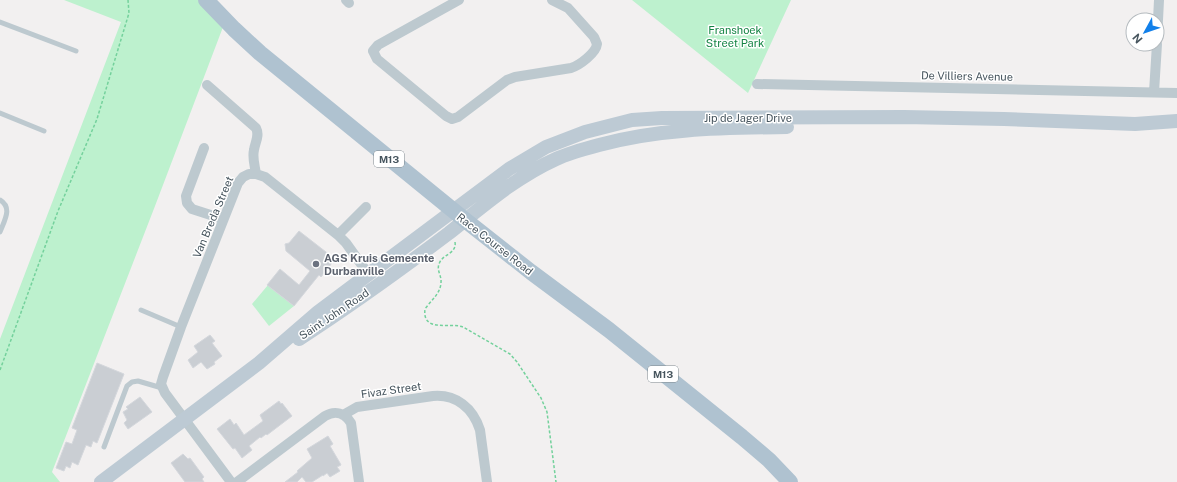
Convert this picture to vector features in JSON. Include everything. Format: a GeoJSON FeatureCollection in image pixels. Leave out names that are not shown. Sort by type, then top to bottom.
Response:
{"type":"FeatureCollection","features":[{"type":"Feature","properties":{"kind":"main road","name":"Race Course Road"},"geometry":{"type":"LineString","coordinates":[[206,0],[260,53],[459,216],[609,330],[742,436],[769,460],[790,482]]}},
{"type":"Feature","properties":{"kind":"main road","name":"Jip de Jager Drive"},"geometry":{"type":"LineString","coordinates":[[1135,124],[1177,121]]}},
{"type":"Feature","properties":{"kind":"main road","name":"Jip de Jager Drive"},"geometry":{"type":"LineString","coordinates":[[459,216],[488,202],[527,174],[556,159],[619,139],[668,132],[726,128],[1024,125],[1068,122],[1135,124],[1177,128]]}},
{"type":"Feature","properties":{"kind":"main road","name":"Saint John Road"},"geometry":{"type":"LineString","coordinates":[[101,482],[259,363],[318,312],[369,275],[459,216]]}},
{"type":"Feature","properties":{"kind":"main road","name":"Saint John Road"},"geometry":{"type":"LineString","coordinates":[[259,363],[319,326],[382,281],[459,216]]}},
{"type":"Feature","properties":{"kind":"street"},"geometry":{"type":"LineString","coordinates":[[460,0],[378,45],[373,52],[377,59],[446,116],[452,119],[458,117],[507,80],[515,77],[571,68],[579,64],[595,50],[597,44],[594,37],[568,8],[552,0]]}},
{"type":"Feature","properties":{"kind":"street"},"geometry":{"type":"LineString","coordinates":[[1158,12],[1159,0]]}},
{"type":"Feature","properties":{"kind":"street"},"geometry":{"type":"LineString","coordinates":[[1154,92],[1156,52]]}},
{"type":"Feature","properties":{"kind":"street","name":"De Villiers Avenue"},"geometry":{"type":"LineString","coordinates":[[756,84],[1177,93]]}},
{"type":"Feature","properties":{"kind":"street"},"geometry":{"type":"LineString","coordinates":[[207,85],[254,124],[258,134],[253,158],[256,174],[264,177],[338,235],[346,243],[369,275]]}},
{"type":"Feature","properties":{"kind":"street"},"geometry":{"type":"LineString","coordinates":[[204,148],[186,196],[187,203],[192,209],[223,219]]}},
{"type":"Feature","properties":{"kind":"street","name":"Van Breda Street"},"geometry":{"type":"LineString","coordinates":[[162,388],[162,377],[223,219],[240,180],[249,174],[256,174]]}},
{"type":"Feature","properties":{"kind":"street"},"geometry":{"type":"LineString","coordinates":[[338,235],[366,207]]}},
{"type":"Feature","properties":{"kind":"street"},"geometry":{"type":"LineString","coordinates":[[162,388],[231,482]]}},
{"type":"Feature","properties":{"kind":"street","name":"Fivaz Street"},"geometry":{"type":"LineString","coordinates":[[237,482],[325,416],[334,413],[343,415],[357,407],[433,396],[445,396],[457,400],[467,407],[478,423],[487,482]]}},
{"type":"Feature","properties":{"kind":"street"},"geometry":{"type":"LineString","coordinates":[[343,415],[349,420],[352,427],[359,482]]}},
{"type":"Feature","properties":{"kind":"lane"},"geometry":{"type":"LineString","coordinates":[[0,22],[76,51]]}},
{"type":"Feature","properties":{"kind":"lane"},"geometry":{"type":"LineString","coordinates":[[0,114],[44,131]]}},
{"type":"Feature","properties":{"kind":"lane"},"geometry":{"type":"LineString","coordinates":[[0,200],[4,203],[7,209],[0,232]]}},
{"type":"Feature","properties":{"kind":"lane"},"geometry":{"type":"LineString","coordinates":[[141,310],[181,327]]}},
{"type":"Feature","properties":{"kind":"lane"},"geometry":{"type":"LineString","coordinates":[[104,447],[127,386],[132,382],[138,382],[162,388]]}},
{"type":"Feature","properties":{"kind":"path"},"geometry":{"type":"LineString","coordinates":[[0,370],[58,211],[98,119],[129,13],[128,0]]}},
{"type":"Feature","properties":{"kind":"path"},"geometry":{"type":"LineString","coordinates":[[454,240],[456,246],[454,250],[440,260],[438,265],[440,288],[436,296],[424,309],[426,318],[434,325],[456,325],[463,327],[505,351],[514,358],[545,405],[549,422],[556,482]]}},
{"type":"Feature","properties":{"kind":"green space"},"geometry":{"type":"Polygon","coordinates":[[[64,0],[198,0],[223,27],[52,472],[60,482],[0,482],[0,339],[121,22],[64,0]]]}},
{"type":"Feature","properties":{"kind":"green space","name":"Franshoek Street Park"},"geometry":{"type":"Polygon","coordinates":[[[632,0],[791,0],[748,93],[632,0]]]}},
{"type":"Feature","properties":{"kind":"green space"},"geometry":{"type":"Polygon","coordinates":[[[268,285],[294,306],[269,326],[252,304],[268,285]]]}},
{"type":"Feature","properties":{"kind":"building","name":"AGS Kruis Gemeente Durbanville"},"geometry":{"type":"Polygon","coordinates":[[[299,231],[335,259],[321,277],[319,275],[294,306],[267,285],[280,269],[299,285],[310,271],[286,251],[285,244],[289,243],[299,231]]]}},
{"type":"Feature","properties":{"kind":"building"},"geometry":{"type":"Polygon","coordinates":[[[210,335],[215,341],[212,343],[222,356],[214,362],[215,364],[207,369],[201,362],[193,368],[188,360],[198,352],[194,346],[210,335]]]}},
{"type":"Feature","properties":{"kind":"building"},"geometry":{"type":"Polygon","coordinates":[[[97,363],[124,374],[97,443],[93,441],[91,447],[86,445],[78,465],[72,462],[70,468],[66,466],[64,471],[56,468],[66,442],[72,444],[77,430],[72,428],[97,363]]]}},
{"type":"Feature","properties":{"kind":"building"},"geometry":{"type":"Polygon","coordinates":[[[140,397],[152,412],[128,429],[124,423],[127,420],[123,412],[128,409],[126,407],[140,397]]]}},
{"type":"Feature","properties":{"kind":"building"},"geometry":{"type":"Polygon","coordinates":[[[279,401],[292,416],[267,435],[266,434],[261,438],[260,437],[249,446],[252,450],[242,458],[235,448],[233,449],[217,429],[230,419],[234,425],[236,423],[244,435],[263,421],[260,415],[279,401]]]}},
{"type":"Feature","properties":{"kind":"building"},"geometry":{"type":"Polygon","coordinates":[[[328,436],[333,444],[330,446],[341,465],[337,467],[340,471],[330,477],[327,473],[312,482],[306,482],[302,477],[297,482],[285,482],[312,458],[307,449],[328,436]]]}},
{"type":"Feature","properties":{"kind":"building"},"geometry":{"type":"Polygon","coordinates":[[[183,454],[188,459],[190,458],[204,477],[202,479],[204,482],[185,482],[171,463],[183,454]]]}},
{"type":"Feature","properties":{"kind":"place","name":"AGS Kruis Gemeente Durbanville"},"geometry":{"type":"Point","coordinates":[316,264]}}]}
